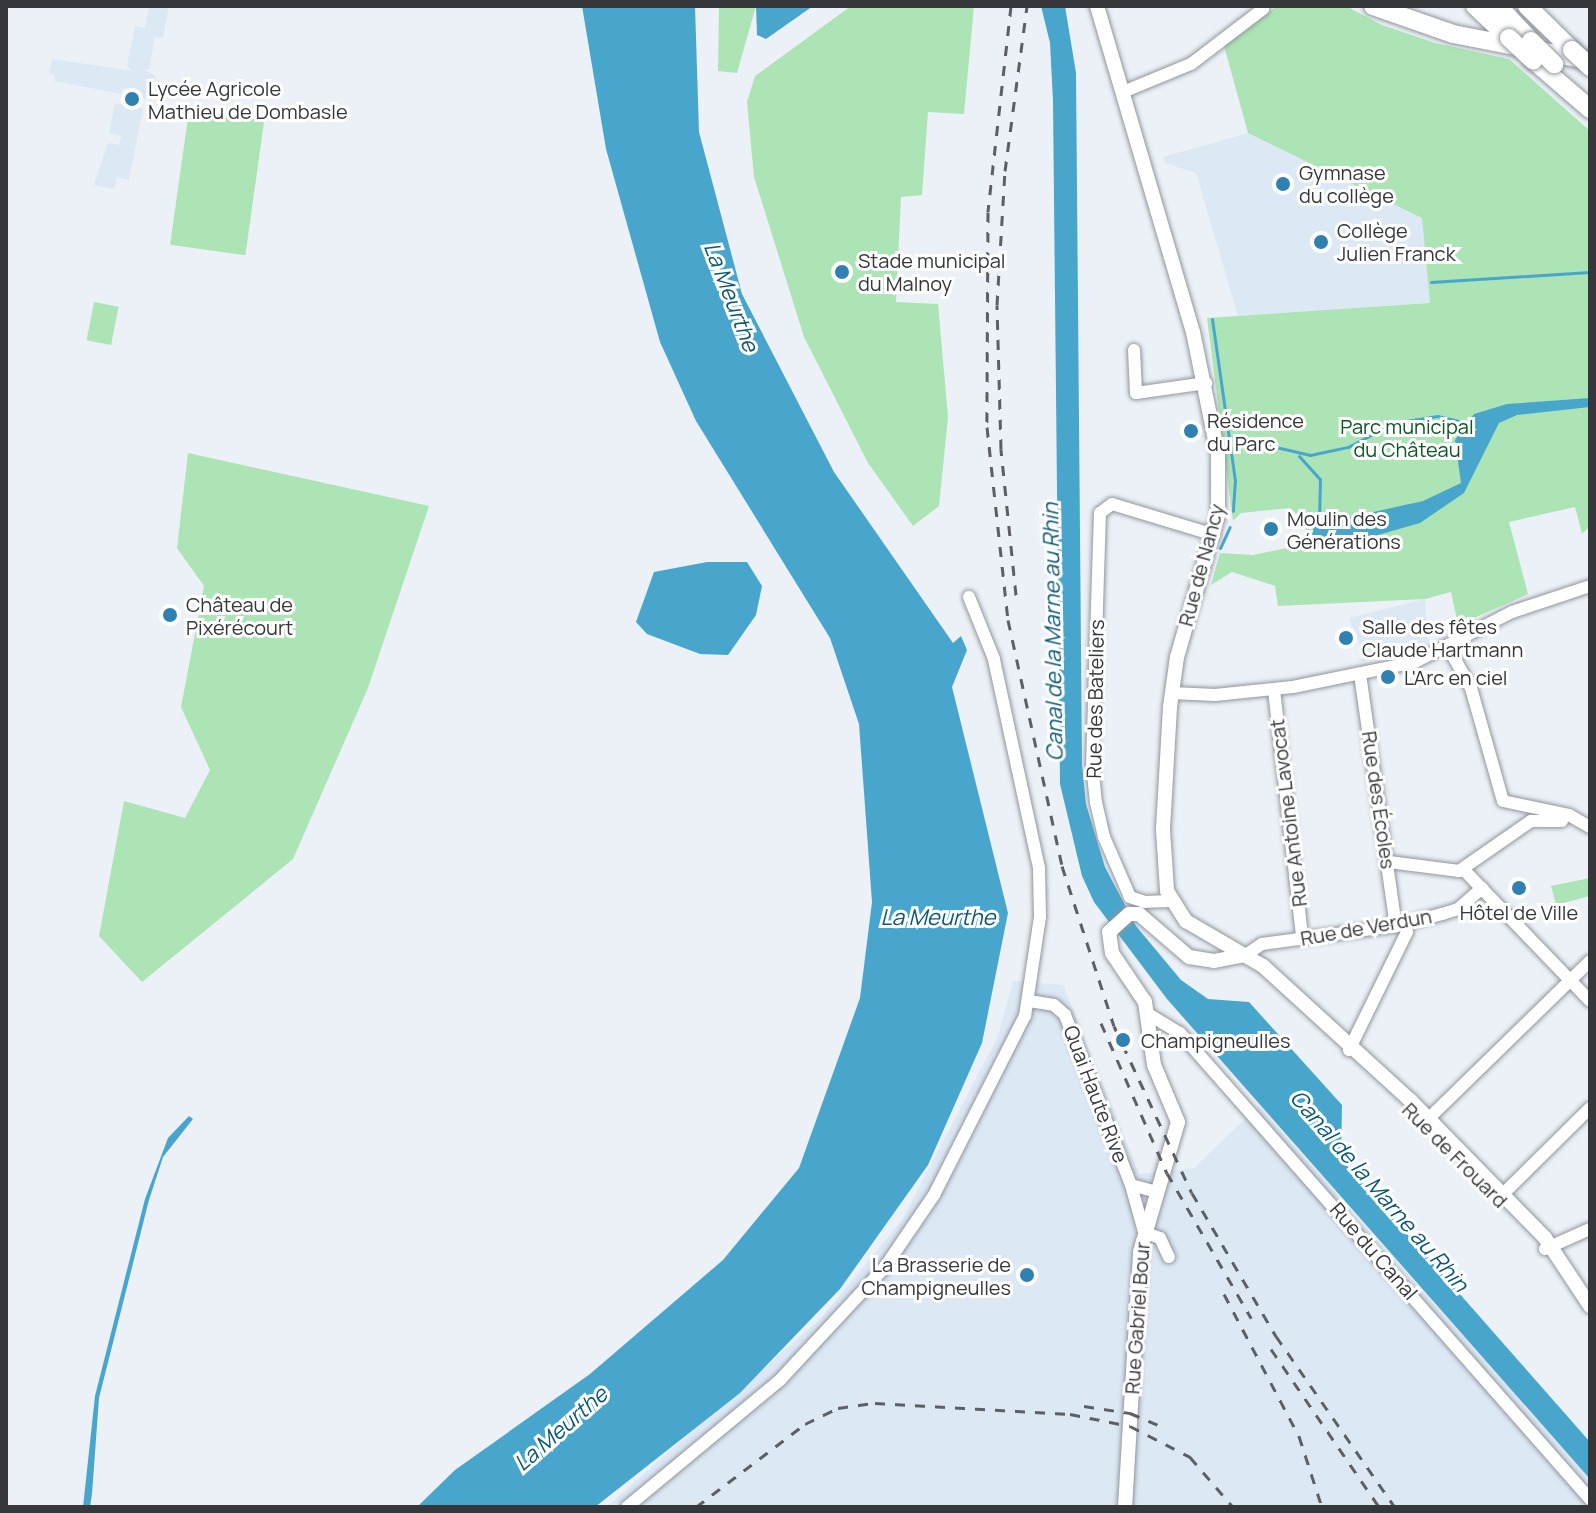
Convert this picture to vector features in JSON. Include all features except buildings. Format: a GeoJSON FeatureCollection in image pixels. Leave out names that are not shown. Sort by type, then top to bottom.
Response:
{"type":"FeatureCollection","features":[{"type":"Feature","properties":{"kind":"highway"},"geometry":{"type":"LineString","coordinates":[[1373,6],[1453,34],[1590,61]]}},
{"type":"Feature","properties":{"kind":"highway"},"geometry":{"type":"LineString","coordinates":[[1475,6],[1509,38],[1554,64],[1590,95]]}},
{"type":"Feature","properties":{"kind":"highway"},"geometry":{"type":"LineString","coordinates":[[1498,6],[1532,51],[1590,109]]}},
{"type":"Feature","properties":{"kind":"highway"},"geometry":{"type":"LineString","coordinates":[[1527,6],[1590,67]]}},
{"type":"Feature","properties":{"kind":"main road","name":"Rue de Nancy"},"geometry":{"type":"LineString","coordinates":[[1097,6],[1206,383],[1220,476],[1214,535],[1177,657],[1172,693],[1163,830],[1170,901]]}},
{"type":"Feature","properties":{"kind":"main road"},"geometry":{"type":"LineString","coordinates":[[1170,901],[1186,921],[1246,955]]}},
{"type":"Feature","properties":{"kind":"main road","name":"Rue Gabriel Bour"},"geometry":{"type":"LineString","coordinates":[[1125,1507],[1144,1232],[1178,1122],[1154,1065],[1148,1014],[1136,982],[1112,955],[1112,927],[1131,914],[1149,919],[1181,953],[1200,959]]}},
{"type":"Feature","properties":{"kind":"main road"},"geometry":{"type":"LineString","coordinates":[[1200,959],[1216,939]]}},
{"type":"Feature","properties":{"kind":"main road"},"geometry":{"type":"LineString","coordinates":[[1200,959],[1246,955]]}},
{"type":"Feature","properties":{"kind":"main road","name":"Rue de Frouard"},"geometry":{"type":"LineString","coordinates":[[1246,955],[1351,1048],[1501,1196],[1548,1247],[1590,1306]]}},
{"type":"Feature","properties":{"kind":"main road","name":"Rue de Frouard"},"geometry":{"type":"LineString","coordinates":[[1548,1247],[1590,1317]]}},
{"type":"Feature","properties":{"kind":"street"},"geometry":{"type":"LineString","coordinates":[[1123,92],[1191,64],[1263,9]]}},
{"type":"Feature","properties":{"kind":"street"},"geometry":{"type":"LineString","coordinates":[[1134,350],[1136,393],[1206,383]]}},
{"type":"Feature","properties":{"kind":"street","name":"Rue des Bateliers"},"geometry":{"type":"LineString","coordinates":[[1170,901],[1145,902],[1130,897],[1104,837],[1096,803],[1092,766],[1100,513],[1107,505],[1214,535]]}},
{"type":"Feature","properties":{"kind":"street"},"geometry":{"type":"LineString","coordinates":[[1172,693],[1274,690],[1423,659],[1512,612],[1590,586]]}},
{"type":"Feature","properties":{"kind":"street"},"geometry":{"type":"LineString","coordinates":[[627,1507],[780,1380],[885,1267],[934,1195],[1029,1001],[1040,917],[1039,868],[994,659],[969,597]]}},
{"type":"Feature","properties":{"kind":"street"},"geometry":{"type":"LineString","coordinates":[[1448,647],[1471,688],[1503,801],[1575,820],[1590,827]]}},
{"type":"Feature","properties":{"kind":"street","name":"Rue des Écoles"},"geometry":{"type":"LineString","coordinates":[[1360,674],[1374,792],[1401,924]]}},
{"type":"Feature","properties":{"kind":"street","name":"Rue Antoine Lavocat"},"geometry":{"type":"LineString","coordinates":[[1274,690],[1302,937]]}},
{"type":"Feature","properties":{"kind":"street"},"geometry":{"type":"LineString","coordinates":[[1389,862],[1449,872],[1464,870],[1531,821],[1575,820]]}},
{"type":"Feature","properties":{"kind":"street"},"geometry":{"type":"LineString","coordinates":[[1464,870],[1590,1001]]}},
{"type":"Feature","properties":{"kind":"street","name":"Rue de Verdun"},"geometry":{"type":"LineString","coordinates":[[1246,955],[1262,944],[1401,924],[1458,909],[1482,888]]}},
{"type":"Feature","properties":{"kind":"street"},"geometry":{"type":"LineString","coordinates":[[1351,1048],[1407,932],[1401,924]]}},
{"type":"Feature","properties":{"kind":"street"},"geometry":{"type":"LineString","coordinates":[[1426,1120],[1590,961]]}},
{"type":"Feature","properties":{"kind":"street","name":"Quai Haute Rive"},"geometry":{"type":"LineString","coordinates":[[1029,1001],[1054,1005],[1065,1015],[1133,1191],[1155,1196]]}},
{"type":"Feature","properties":{"kind":"street","name":"Rue du Canal"},"geometry":{"type":"LineString","coordinates":[[1148,1014],[1180,1033],[1590,1499]]}},
{"type":"Feature","properties":{"kind":"street"},"geometry":{"type":"LineString","coordinates":[[1501,1196],[1590,1108]]}},
{"type":"Feature","properties":{"kind":"street"},"geometry":{"type":"LineString","coordinates":[[1133,1191],[1144,1232],[1160,1238],[1169,1257]]}},
{"type":"Feature","properties":{"kind":"street"},"geometry":{"type":"LineString","coordinates":[[1548,1247],[1590,1229]]}},
{"type":"Feature","properties":{"kind":"shaded area","name":"Lycée Agricole Mathieu de Dombasle"},"geometry":{"type":"Polygon","coordinates":[[[149,6],[169,6],[163,38],[155,37],[149,70],[143,69],[156,76],[152,100],[137,98],[135,107],[143,109],[129,180],[117,177],[114,189],[94,185],[108,143],[119,145],[121,136],[109,133],[115,103],[126,105],[129,90],[123,88],[122,94],[54,81],[55,75],[49,73],[52,59],[133,71],[127,66],[135,26],[145,28],[149,6]]]}},
{"type":"Feature","properties":{"kind":"shaded area","name":"Collège Julien Franck"},"geometry":{"type":"Polygon","coordinates":[[[1248,133],[1423,218],[1430,303],[1238,316],[1196,173],[1165,163],[1163,157],[1248,133]]]}},
{"type":"Feature","properties":{"kind":"shaded area"},"geometry":{"type":"Polygon","coordinates":[[[1425,599],[1429,648],[1358,662],[1364,655],[1349,618],[1425,599]]]}},
{"type":"Feature","properties":{"kind":"shaded area"},"geometry":{"type":"Polygon","coordinates":[[[1013,981],[1063,985],[1139,1174],[1194,1168],[1259,1106],[1590,1479],[1590,1507],[606,1507],[821,1318],[902,1220],[998,1036],[1013,981]]]}},
{"type":"Feature","properties":{"kind":"green space"},"geometry":{"type":"Polygon","coordinates":[[[719,6],[756,6],[737,73],[718,71],[719,6]]]}},
{"type":"Feature","properties":{"kind":"green space","name":"Stade municipal du Malnoy"},"geometry":{"type":"Polygon","coordinates":[[[851,6],[974,6],[964,114],[928,112],[922,195],[901,197],[896,302],[938,304],[948,417],[939,506],[913,526],[868,463],[804,337],[754,177],[747,102],[755,76],[851,6]]]}},
{"type":"Feature","properties":{"kind":"green space","name":"Parc municipal du Château"},"geometry":{"type":"Polygon","coordinates":[[[1277,6],[1346,6],[1382,25],[1435,43],[1509,59],[1590,131],[1590,526],[1582,534],[1575,507],[1509,522],[1528,594],[1458,625],[1451,592],[1425,599],[1278,606],[1275,586],[1232,572],[1211,585],[1220,553],[1253,555],[1301,545],[1307,538],[1304,521],[1290,508],[1241,513],[1233,521],[1207,318],[1430,303],[1422,218],[1248,133],[1224,46],[1277,6]]]}},
{"type":"Feature","properties":{"kind":"green space"},"geometry":{"type":"Polygon","coordinates":[[[189,110],[264,121],[245,255],[170,245],[189,110]]]}},
{"type":"Feature","properties":{"kind":"green space"},"geometry":{"type":"Polygon","coordinates":[[[94,302],[119,307],[111,345],[87,340],[94,302]]]}},
{"type":"Feature","properties":{"kind":"green space"},"geometry":{"type":"Polygon","coordinates":[[[188,453],[429,506],[368,688],[293,859],[142,982],[99,936],[124,801],[185,818],[210,770],[181,707],[204,586],[177,548],[188,453]]]}},
{"type":"Feature","properties":{"kind":"green space"},"geometry":{"type":"Polygon","coordinates":[[[1590,878],[1590,896],[1556,905],[1551,886],[1590,878]]]}},
{"type":"Feature","properties":{"kind":"water","name":"La Meurthe"},"geometry":{"type":"Polygon","coordinates":[[[582,6],[695,6],[699,132],[742,294],[834,472],[953,643],[961,636],[967,650],[952,687],[1008,913],[982,1043],[928,1165],[840,1289],[740,1393],[595,1507],[417,1507],[455,1470],[590,1374],[723,1260],[799,1168],[860,998],[872,902],[859,724],[830,638],[696,421],[660,342],[606,149],[582,6]]]}},
{"type":"Feature","properties":{"kind":"water"},"geometry":{"type":"Polygon","coordinates":[[[756,6],[813,6],[766,39],[757,35],[756,6]]]}},
{"type":"Feature","properties":{"kind":"water","name":"Canal de la Marne au Rhin"},"geometry":{"type":"Polygon","coordinates":[[[1041,6],[1065,6],[1076,73],[1082,764],[1086,804],[1105,867],[1136,926],[1181,980],[1208,999],[1249,1002],[1342,1105],[1341,1159],[1590,1442],[1590,1479],[1167,999],[1094,902],[1082,876],[1060,784],[1053,101],[1050,43],[1041,6]]]}},
{"type":"Feature","properties":{"kind":"water"},"geometry":{"type":"Polygon","coordinates":[[[1590,398],[1590,407],[1517,415],[1499,423],[1464,493],[1420,523],[1364,539],[1310,546],[1314,525],[1423,501],[1461,483],[1455,440],[1474,414],[1507,404],[1590,398]]]}},
{"type":"Feature","properties":{"kind":"water"},"geometry":{"type":"Polygon","coordinates":[[[707,562],[747,562],[762,586],[756,615],[728,655],[700,654],[647,634],[636,622],[654,572],[707,562]]]}},
{"type":"Feature","properties":{"kind":"water"},"geometry":{"type":"Polygon","coordinates":[[[189,1116],[193,1119],[163,1157],[149,1200],[99,1398],[92,1494],[90,1507],[83,1507],[95,1396],[145,1199],[168,1138],[189,1116]]]}},
{"type":"Feature","properties":{"kind":"waterway"},"geometry":{"type":"LineString","coordinates":[[1431,282],[1590,272]]}},
{"type":"Feature","properties":{"kind":"waterway"},"geometry":{"type":"LineString","coordinates":[[1212,319],[1235,480],[1233,511]]}},
{"type":"Feature","properties":{"kind":"waterway"},"geometry":{"type":"LineString","coordinates":[[1242,439],[1310,455],[1348,447],[1394,423],[1437,416],[1467,423]]}},
{"type":"Feature","properties":{"kind":"waterway"},"geometry":{"type":"LineString","coordinates":[[1299,456],[1320,479],[1319,523]]}},
{"type":"Feature","properties":{"kind":"waterway"},"geometry":{"type":"LineString","coordinates":[[1220,548],[1230,527]]}},
{"type":"Feature","properties":{"kind":"railway"},"geometry":{"type":"LineString","coordinates":[[1011,6],[988,212],[987,427],[1008,620],[1062,866],[1114,1026],[1192,1193],[1276,1336],[1395,1507]]}},
{"type":"Feature","properties":{"kind":"railway"},"geometry":{"type":"LineString","coordinates":[[1016,595],[1001,449],[997,305],[1005,171],[1027,6]]}},
{"type":"Feature","properties":{"kind":"railway"},"geometry":{"type":"LineString","coordinates":[[1101,1023],[1167,1173],[1251,1318]]}},
{"type":"Feature","properties":{"kind":"railway"},"geometry":{"type":"LineString","coordinates":[[1224,1294],[1299,1436],[1322,1507]]}},
{"type":"Feature","properties":{"kind":"railway"},"geometry":{"type":"LineString","coordinates":[[1271,1349],[1379,1507]]}},
{"type":"Feature","properties":{"kind":"railway"},"geometry":{"type":"LineString","coordinates":[[696,1507],[805,1424],[838,1408],[875,1403],[1070,1414],[1130,1426],[1190,1457],[1233,1507]]}},
{"type":"Feature","properties":{"kind":"railway"},"geometry":{"type":"LineString","coordinates":[[1084,1406],[1130,1413],[1165,1428]]}},
{"type":"Feature","properties":{"kind":"place","name":"Lycée Agricole Mathieu de Dombasle"},"geometry":{"type":"Point","coordinates":[132,99]}},
{"type":"Feature","properties":{"kind":"place","name":"Gymnase du collège"},"geometry":{"type":"Point","coordinates":[1283,184]}},
{"type":"Feature","properties":{"kind":"place","name":"Collège Julien Franck"},"geometry":{"type":"Point","coordinates":[1321,242]}},
{"type":"Feature","properties":{"kind":"place","name":"Stade municipal du Malnoy"},"geometry":{"type":"Point","coordinates":[842,272]}},
{"type":"Feature","properties":{"kind":"place","name":"Résidence du Parc"},"geometry":{"type":"Point","coordinates":[1191,431]}},
{"type":"Feature","properties":{"kind":"place","name":"Moulin des Générations"},"geometry":{"type":"Point","coordinates":[1271,529]}},
{"type":"Feature","properties":{"kind":"place","name":"Château de Pixérécourt"},"geometry":{"type":"Point","coordinates":[170,615]}},
{"type":"Feature","properties":{"kind":"place","name":"Salle des fêtes Claude Hartmann"},"geometry":{"type":"Point","coordinates":[1346,638]}},
{"type":"Feature","properties":{"kind":"place","name":"L'Arc en ciel"},"geometry":{"type":"Point","coordinates":[1388,677]}},
{"type":"Feature","properties":{"kind":"place","name":"Hôtel de Ville"},"geometry":{"type":"Point","coordinates":[1519,888]}},
{"type":"Feature","properties":{"kind":"place","name":"Champigneulles"},"geometry":{"type":"Point","coordinates":[1123,1040]}},
{"type":"Feature","properties":{"kind":"place","name":"La Brasserie de Champigneulles"},"geometry":{"type":"Point","coordinates":[1027,1275]}}]}
